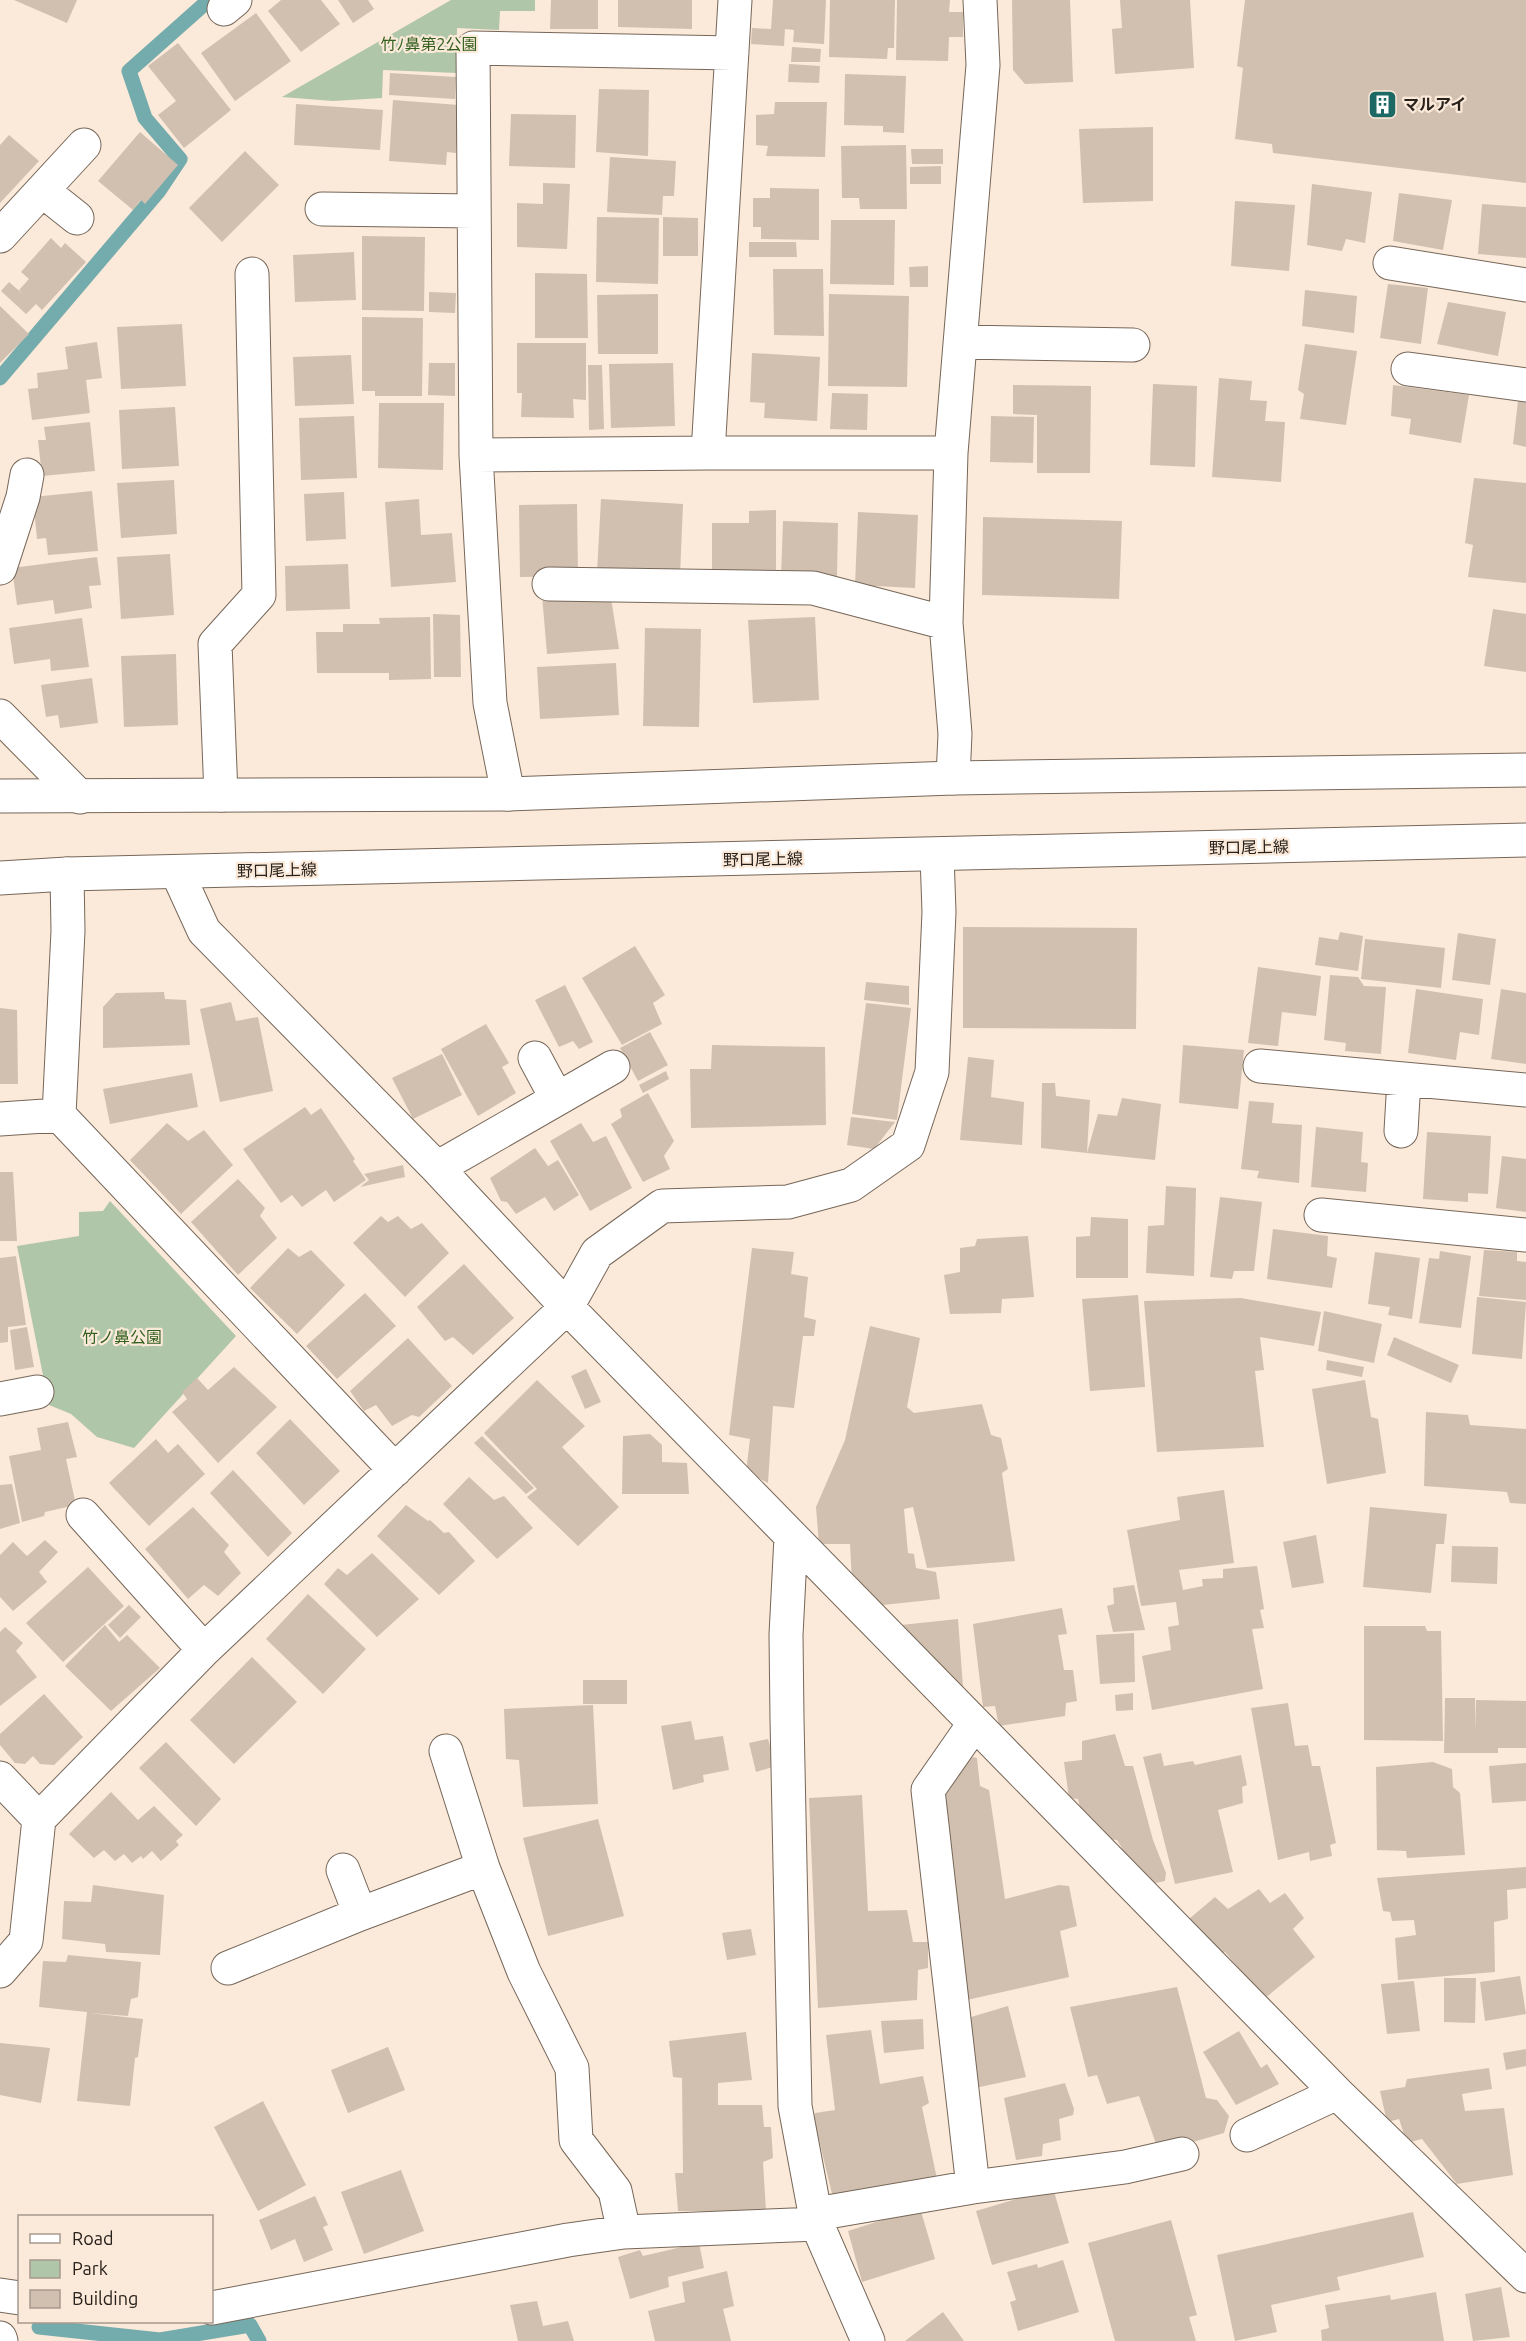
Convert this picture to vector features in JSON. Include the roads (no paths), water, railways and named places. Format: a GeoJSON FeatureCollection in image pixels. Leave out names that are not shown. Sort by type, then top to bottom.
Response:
{"type":"FeatureCollection","features":[{"type":"Feature","properties":{"kind":"street"},"geometry":{"type":"LineString","coordinates":[[708,453],[735,0]]}},
{"type":"Feature","properties":{"kind":"street"},"geometry":{"type":"LineString","coordinates":[[953,778],[955,734],[946,623],[951,453],[983,65],[980,0]]}},
{"type":"Feature","properties":{"kind":"street"},"geometry":{"type":"LineString","coordinates":[[508,794],[490,704],[476,455],[473,48],[732,53]]}},
{"type":"Feature","properties":{"kind":"street"},"geometry":{"type":"LineString","coordinates":[[0,236],[84,145]]}},
{"type":"Feature","properties":{"kind":"street"},"geometry":{"type":"LineString","coordinates":[[43,191],[78,218]]}},
{"type":"Feature","properties":{"kind":"street"},"geometry":{"type":"LineString","coordinates":[[322,209],[474,211]]}},
{"type":"Feature","properties":{"kind":"street"},"geometry":{"type":"LineString","coordinates":[[1390,263],[1526,285]]}},
{"type":"Feature","properties":{"kind":"street"},"geometry":{"type":"LineString","coordinates":[[221,795],[215,644],[259,594],[252,274]]}},
{"type":"Feature","properties":{"kind":"street"},"geometry":{"type":"LineString","coordinates":[[961,342],[1133,345]]}},
{"type":"Feature","properties":{"kind":"street"},"geometry":{"type":"LineString","coordinates":[[1408,369],[1526,385]]}},
{"type":"Feature","properties":{"kind":"street"},"geometry":{"type":"LineString","coordinates":[[476,455],[951,453]]}},
{"type":"Feature","properties":{"kind":"street"},"geometry":{"type":"LineString","coordinates":[[0,568],[23,497],[27,475]]}},
{"type":"Feature","properties":{"kind":"street"},"geometry":{"type":"LineString","coordinates":[[549,584],[813,588],[946,623]]}},
{"type":"Feature","properties":{"kind":"street"},"geometry":{"type":"LineString","coordinates":[[0,716],[80,797]]}},
{"type":"Feature","properties":{"kind":"street"},"geometry":{"type":"LineString","coordinates":[[0,796],[508,794],[953,778],[1526,770]]}},
{"type":"Feature","properties":{"kind":"street","name":"野口尾上線"},"geometry":{"type":"LineString","coordinates":[[0,878],[68,874],[1526,840]]}},
{"type":"Feature","properties":{"kind":"street"},"geometry":{"type":"LineString","coordinates":[[0,1971],[26,1941],[39,1819],[204,1650],[567,1307],[597,1252],[662,1206],[788,1202],[851,1185],[908,1144],[932,1072],[939,912],[937,855]]}},
{"type":"Feature","properties":{"kind":"street"},"geometry":{"type":"LineString","coordinates":[[177,872],[204,931],[437,1168],[567,1307],[791,1537],[1337,2093],[1526,2276]]}},
{"type":"Feature","properties":{"kind":"street"},"geometry":{"type":"LineString","coordinates":[[68,874],[68,931],[59,1115],[394,1470]]}},
{"type":"Feature","properties":{"kind":"street"},"geometry":{"type":"LineString","coordinates":[[535,1058],[557,1099]]}},
{"type":"Feature","properties":{"kind":"street"},"geometry":{"type":"LineString","coordinates":[[1260,1066],[1526,1090]]}},
{"type":"Feature","properties":{"kind":"street"},"geometry":{"type":"LineString","coordinates":[[437,1168],[613,1067]]}},
{"type":"Feature","properties":{"kind":"street"},"geometry":{"type":"LineString","coordinates":[[1401,1131],[1404,1080]]}},
{"type":"Feature","properties":{"kind":"street"},"geometry":{"type":"LineString","coordinates":[[0,1119],[59,1115]]}},
{"type":"Feature","properties":{"kind":"street"},"geometry":{"type":"LineString","coordinates":[[1321,1215],[1526,1235]]}},
{"type":"Feature","properties":{"kind":"street"},"geometry":{"type":"LineString","coordinates":[[0,1399],[37,1392]]}},
{"type":"Feature","properties":{"kind":"street"},"geometry":{"type":"LineString","coordinates":[[83,1515],[204,1650]]}},
{"type":"Feature","properties":{"kind":"street"},"geometry":{"type":"LineString","coordinates":[[791,1537],[786,1635],[795,2106],[817,2219],[868,2341]]}},
{"type":"Feature","properties":{"kind":"street"},"geometry":{"type":"LineString","coordinates":[[973,2187],[928,1790],[975,1724]]}},
{"type":"Feature","properties":{"kind":"street"},"geometry":{"type":"LineString","coordinates":[[446,1751],[483,1868],[524,1972],[572,2068],[576,2140],[615,2192],[624,2232]]}},
{"type":"Feature","properties":{"kind":"street"},"geometry":{"type":"LineString","coordinates":[[0,1778],[39,1819]]}},
{"type":"Feature","properties":{"kind":"street"},"geometry":{"type":"LineString","coordinates":[[228,1968],[360,1914],[483,1868]]}},
{"type":"Feature","properties":{"kind":"street"},"geometry":{"type":"LineString","coordinates":[[343,1870],[360,1914]]}},
{"type":"Feature","properties":{"kind":"street"},"geometry":{"type":"LineString","coordinates":[[1247,2135],[1337,2093]]}},
{"type":"Feature","properties":{"kind":"street"},"geometry":{"type":"LineString","coordinates":[[213,2308],[568,2240],[624,2232],[817,2219],[973,2187],[1125,2167],[1182,2154]]}},
{"type":"Feature","properties":{"kind":"street"},"geometry":{"type":"LineString","coordinates":[[0,2295],[18,2298]]}},
{"type":"Feature","properties":{"kind":"waterway"},"geometry":{"type":"LineString","coordinates":[[0,378],[158,192],[180,159],[145,118],[129,71],[209,0]]}},
{"type":"Feature","properties":{"kind":"waterway"},"geometry":{"type":"LineString","coordinates":[[39,2327],[160,2340],[250,2325],[259,2341]]}},
{"type":"Feature","properties":{"kind":"place","name":"マルアイ"},"geometry":{"type":"Point","coordinates":[1382,104]}},
{"type":"Feature","properties":{"kind":"park label","name":"竹ﾉ鼻第2公園"},"geometry":{"type":"Point","coordinates":[429,44]}},
{"type":"Feature","properties":{"kind":"park label","name":"竹ノ鼻公園"},"geometry":{"type":"Point","coordinates":[122,1337]}}]}
